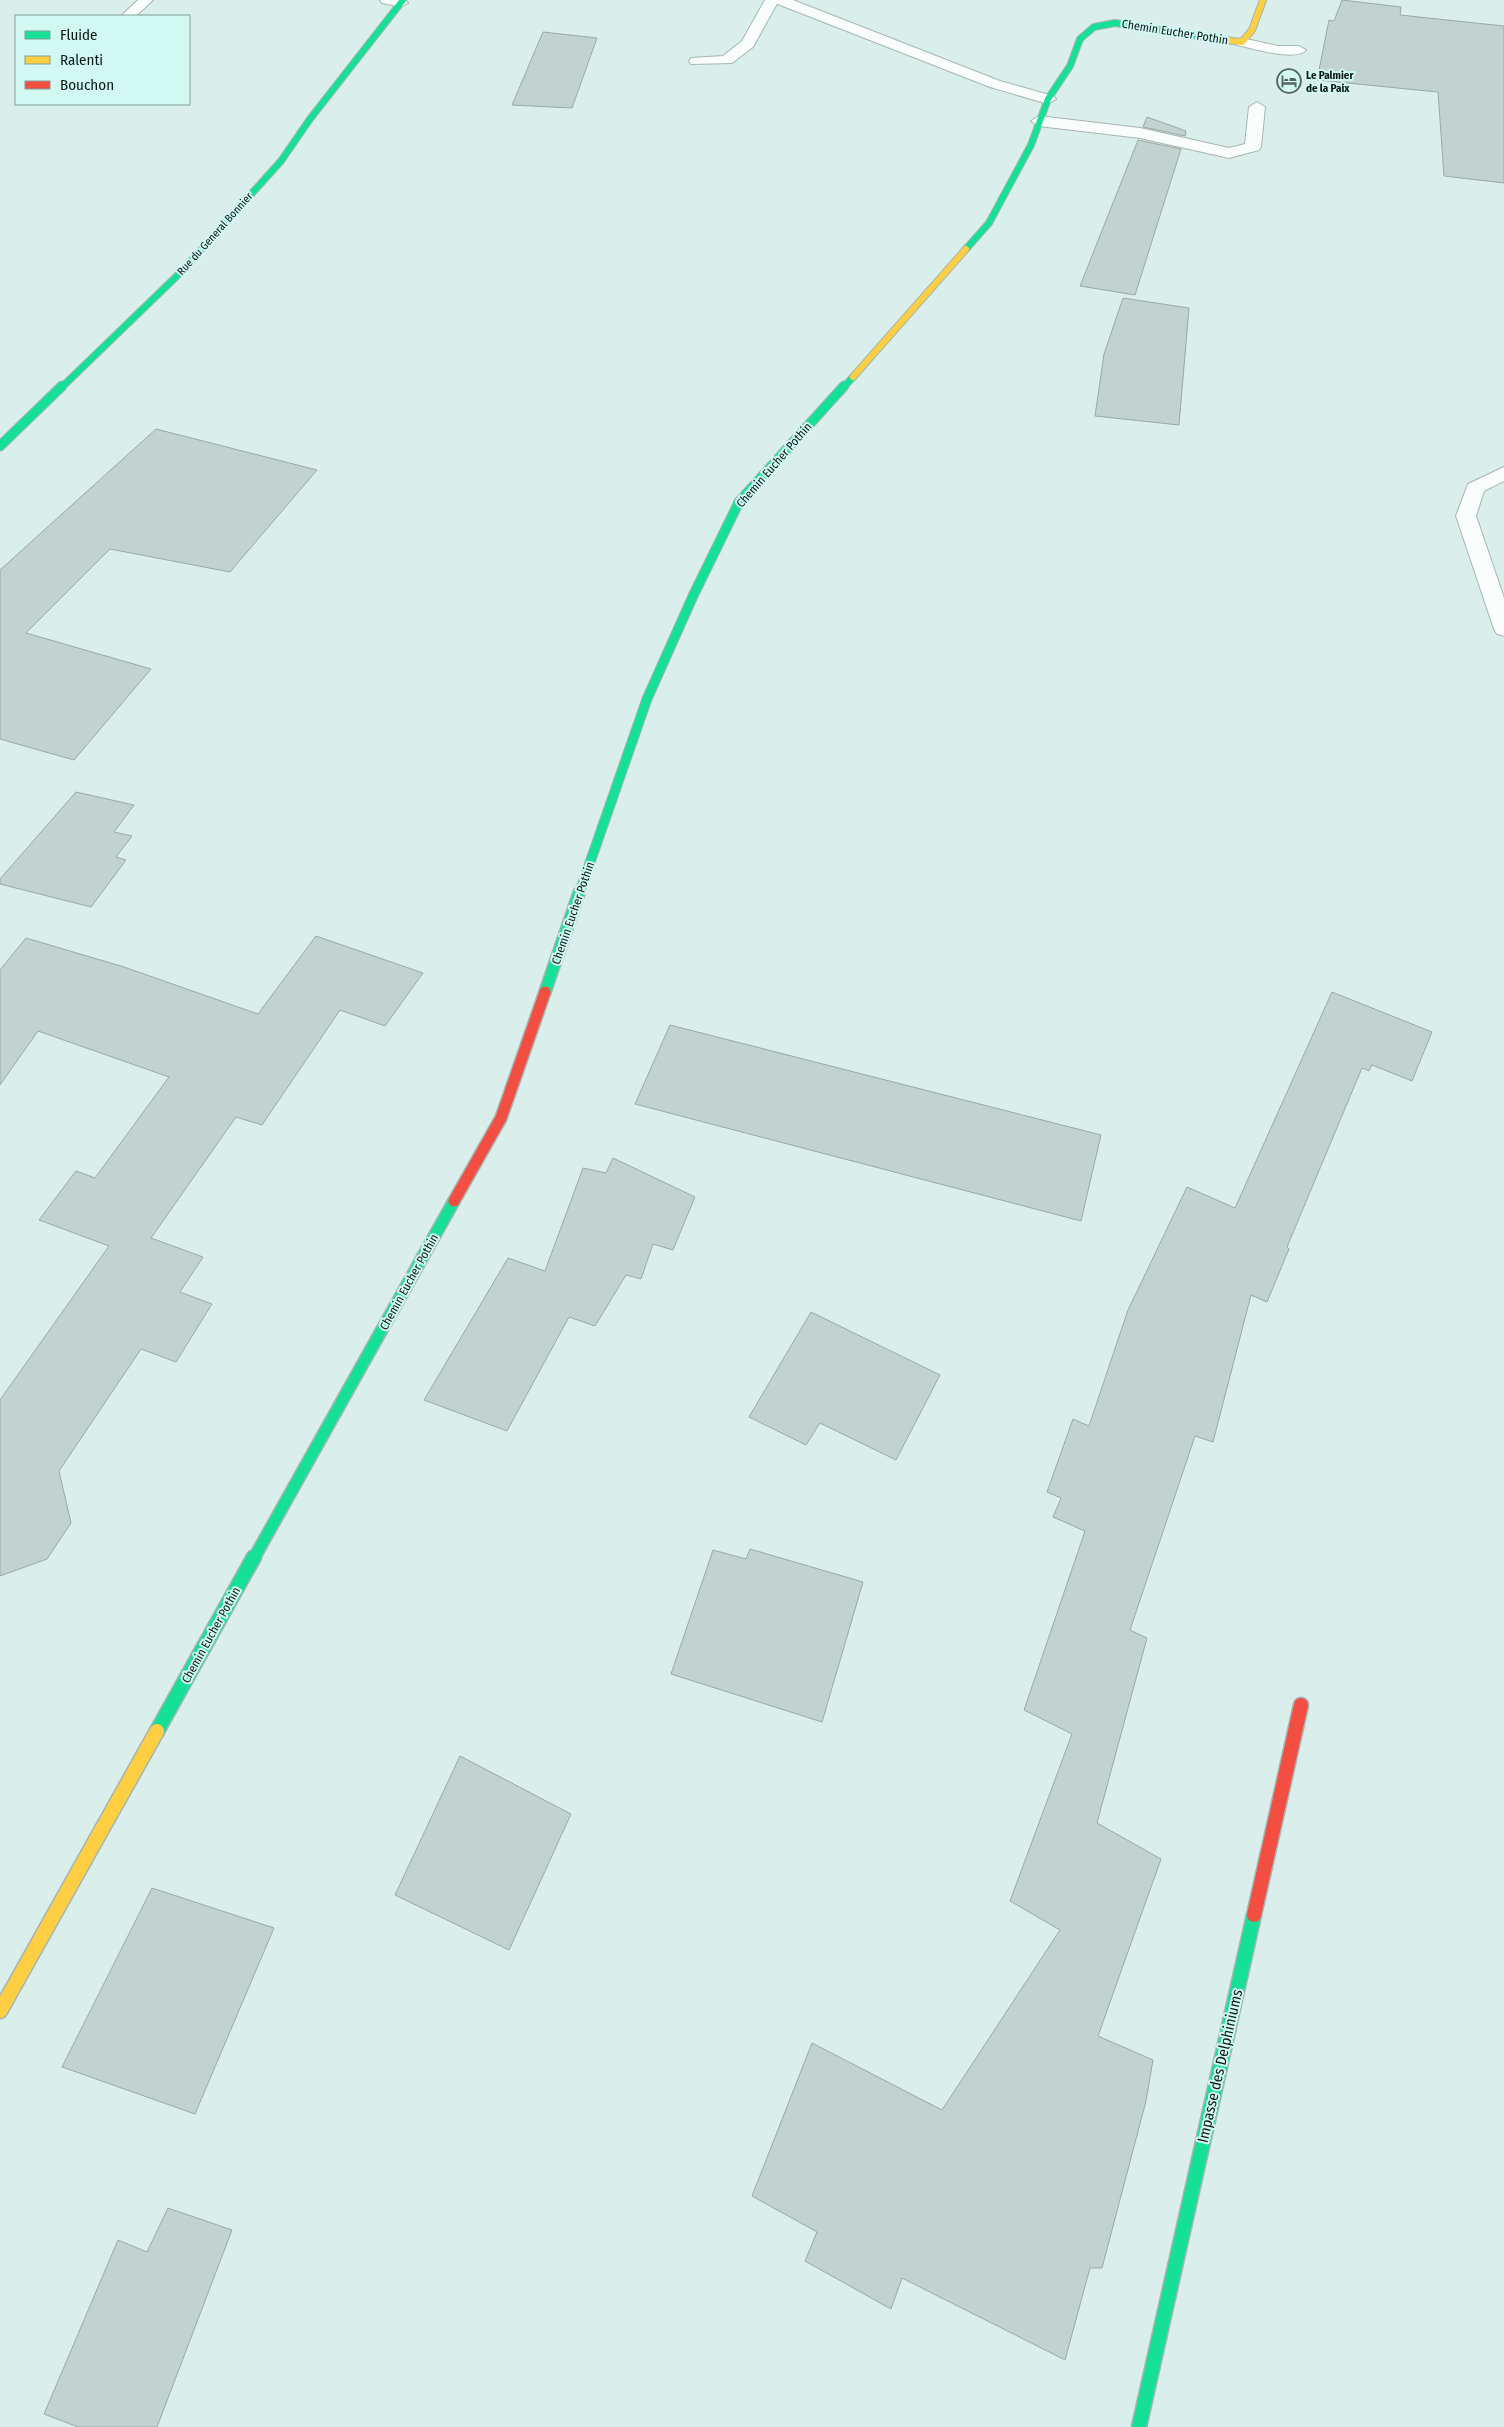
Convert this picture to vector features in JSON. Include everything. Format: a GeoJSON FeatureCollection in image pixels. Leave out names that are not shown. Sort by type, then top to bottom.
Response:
{"type":"FeatureCollection","features":[{"type":"Feature","properties":{"kind":"street"},"geometry":{"type":"LineString","coordinates":[[129,15],[146,0]]}},
{"type":"Feature","properties":{"kind":"street"},"geometry":{"type":"LineString","coordinates":[[696,61],[727,60],[748,44],[772,0]]}},
{"type":"Feature","properties":{"kind":"street"},"geometry":{"type":"LineString","coordinates":[[780,0],[995,84],[1048,99]]}},
{"type":"Feature","properties":{"kind":"street","name":"Chemin Eucher Pothin"},"geometry":{"type":"LineString","coordinates":[[0,2011],[501,1118],[648,699],[693,596],[739,502],[908,317],[989,223],[1031,145],[1048,99],[1070,66],[1080,39],[1094,27],[1115,24],[1242,42],[1252,30],[1263,0]]}},
{"type":"Feature","properties":{"kind":"street","name":"Rue du General Bonnier"},"geometry":{"type":"LineString","coordinates":[[0,446],[180,273],[281,161],[397,1]]}},
{"type":"Feature","properties":{"kind":"street"},"geometry":{"type":"LineString","coordinates":[[1242,42],[1278,50],[1299,50]]}},
{"type":"Feature","properties":{"kind":"street"},"geometry":{"type":"LineString","coordinates":[[1040,121],[1140,133],[1229,153],[1254,146],[1256,107]]}},
{"type":"Feature","properties":{"kind":"street"},"geometry":{"type":"LineString","coordinates":[[1504,473],[1475,488],[1466,516],[1504,628]]}},
{"type":"Feature","properties":{"kind":"street","name":"Impasse des Delphiniums"},"geometry":{"type":"LineString","coordinates":[[1139,2427],[1301,1705]]}},
{"type":"Feature","properties":{"kind":"building"},"geometry":{"type":"Polygon","coordinates":[[[1342,0],[1401,7],[1400,15],[1504,26],[1504,183],[1444,176],[1438,92],[1317,80],[1329,20],[1334,21],[1342,0]]]}},
{"type":"Feature","properties":{"kind":"building"},"geometry":{"type":"Polygon","coordinates":[[[543,32],[597,38],[572,108],[512,105],[543,32]]]}},
{"type":"Feature","properties":{"kind":"building"},"geometry":{"type":"Polygon","coordinates":[[[1147,117],[1186,131],[1185,136],[1143,127],[1147,117]]]}},
{"type":"Feature","properties":{"kind":"building"},"geometry":{"type":"Polygon","coordinates":[[[1138,140],[1181,149],[1135,295],[1080,286],[1138,140]]]}},
{"type":"Feature","properties":{"kind":"building"},"geometry":{"type":"Polygon","coordinates":[[[1123,298],[1189,308],[1179,425],[1095,416],[1104,354],[1123,298]]]}},
{"type":"Feature","properties":{"kind":"building"},"geometry":{"type":"Polygon","coordinates":[[[156,429],[317,470],[230,572],[110,549],[26,633],[151,669],[74,760],[0,739],[0,570],[156,429]]]}},
{"type":"Feature","properties":{"kind":"building"},"geometry":{"type":"Polygon","coordinates":[[[76,792],[134,805],[114,832],[132,836],[116,857],[126,860],[91,907],[0,884],[0,879],[76,792]]]}},
{"type":"Feature","properties":{"kind":"building"},"geometry":{"type":"Polygon","coordinates":[[[316,936],[423,973],[385,1026],[340,1010],[262,1125],[236,1117],[151,1238],[203,1257],[180,1292],[212,1304],[176,1362],[141,1349],[59,1471],[71,1523],[47,1559],[0,1576],[0,1400],[109,1246],[39,1220],[76,1171],[95,1178],[169,1077],[38,1031],[0,1085],[0,970],[26,938],[124,967],[258,1014],[316,936]]]}},
{"type":"Feature","properties":{"kind":"building"},"geometry":{"type":"Polygon","coordinates":[[[1332,992],[1432,1032],[1412,1081],[1372,1065],[1369,1071],[1362,1068],[1287,1247],[1289,1249],[1267,1302],[1251,1295],[1213,1442],[1195,1436],[1130,1630],[1147,1638],[1097,1823],[1161,1859],[1098,2036],[1153,2060],[1146,2101],[1102,2268],[1090,2268],[1065,2360],[902,2278],[891,2309],[805,2261],[817,2232],[752,2196],[812,2043],[942,2110],[1060,1930],[1010,1901],[1072,1734],[1024,1710],[1085,1531],[1053,1517],[1061,1498],[1047,1492],[1073,1419],[1089,1426],[1128,1310],[1187,1187],[1235,1208],[1332,992]]]}},
{"type":"Feature","properties":{"kind":"building"},"geometry":{"type":"Polygon","coordinates":[[[670,1025],[1101,1135],[1081,1221],[635,1104],[670,1025]]]}},
{"type":"Feature","properties":{"kind":"building"},"geometry":{"type":"Polygon","coordinates":[[[613,1158],[695,1197],[673,1250],[653,1244],[641,1279],[626,1275],[595,1326],[569,1317],[507,1431],[424,1400],[508,1258],[545,1271],[583,1168],[606,1173],[613,1158]]]}},
{"type":"Feature","properties":{"kind":"building"},"geometry":{"type":"Polygon","coordinates":[[[811,1312],[940,1375],[896,1460],[820,1423],[806,1445],[749,1417],[811,1312]]]}},
{"type":"Feature","properties":{"kind":"building"},"geometry":{"type":"Polygon","coordinates":[[[750,1549],[863,1582],[822,1722],[671,1674],[713,1550],[746,1559],[750,1549]]]}},
{"type":"Feature","properties":{"kind":"building"},"geometry":{"type":"Polygon","coordinates":[[[460,1756],[571,1814],[509,1950],[395,1895],[460,1756]]]}},
{"type":"Feature","properties":{"kind":"building"},"geometry":{"type":"Polygon","coordinates":[[[152,1888],[274,1928],[195,2114],[62,2067],[152,1888]]]}},
{"type":"Feature","properties":{"kind":"building"},"geometry":{"type":"Polygon","coordinates":[[[168,2208],[232,2230],[157,2427],[78,2427],[44,2414],[118,2240],[147,2252],[168,2208]]]}},
{"type":"Feature","properties":{"kind":"traffic: fast"},"geometry":{"type":"LineString","coordinates":[[0,446],[180,273],[281,161],[310,119],[403,0]]}},
{"type":"Feature","properties":{"kind":"traffic: fast"},"geometry":{"type":"LineString","coordinates":[[966,249],[989,223],[1031,145],[1048,99],[1070,66],[1080,39],[1094,27],[1115,23],[1225,40]]}},
{"type":"Feature","properties":{"kind":"traffic: fast"},"geometry":{"type":"LineString","coordinates":[[545,992],[647,699],[693,596],[739,502],[853,377]]}},
{"type":"Feature","properties":{"kind":"traffic: fast"},"geometry":{"type":"LineString","coordinates":[[157,1731],[454,1201]]}},
{"type":"Feature","properties":{"kind":"traffic: fast"},"geometry":{"type":"LineString","coordinates":[[1139,2427],[1254,1915]]}},
{"type":"Feature","properties":{"kind":"traffic: slow"},"geometry":{"type":"LineString","coordinates":[[1225,40],[1242,42],[1252,30],[1263,0]]}},
{"type":"Feature","properties":{"kind":"traffic: slow"},"geometry":{"type":"LineString","coordinates":[[853,377],[966,249]]}},
{"type":"Feature","properties":{"kind":"traffic: slow"},"geometry":{"type":"LineString","coordinates":[[0,2011],[157,1731]]}},
{"type":"Feature","properties":{"kind":"traffic: jam"},"geometry":{"type":"LineString","coordinates":[[454,1201],[501,1118],[545,992]]}},
{"type":"Feature","properties":{"kind":"traffic: jam"},"geometry":{"type":"LineString","coordinates":[[1254,1915],[1301,1705]]}},
{"type":"Feature","properties":{"kind":"place","name":"Le Palmier de la Paix"},"geometry":{"type":"Point","coordinates":[1289,81]}}]}
